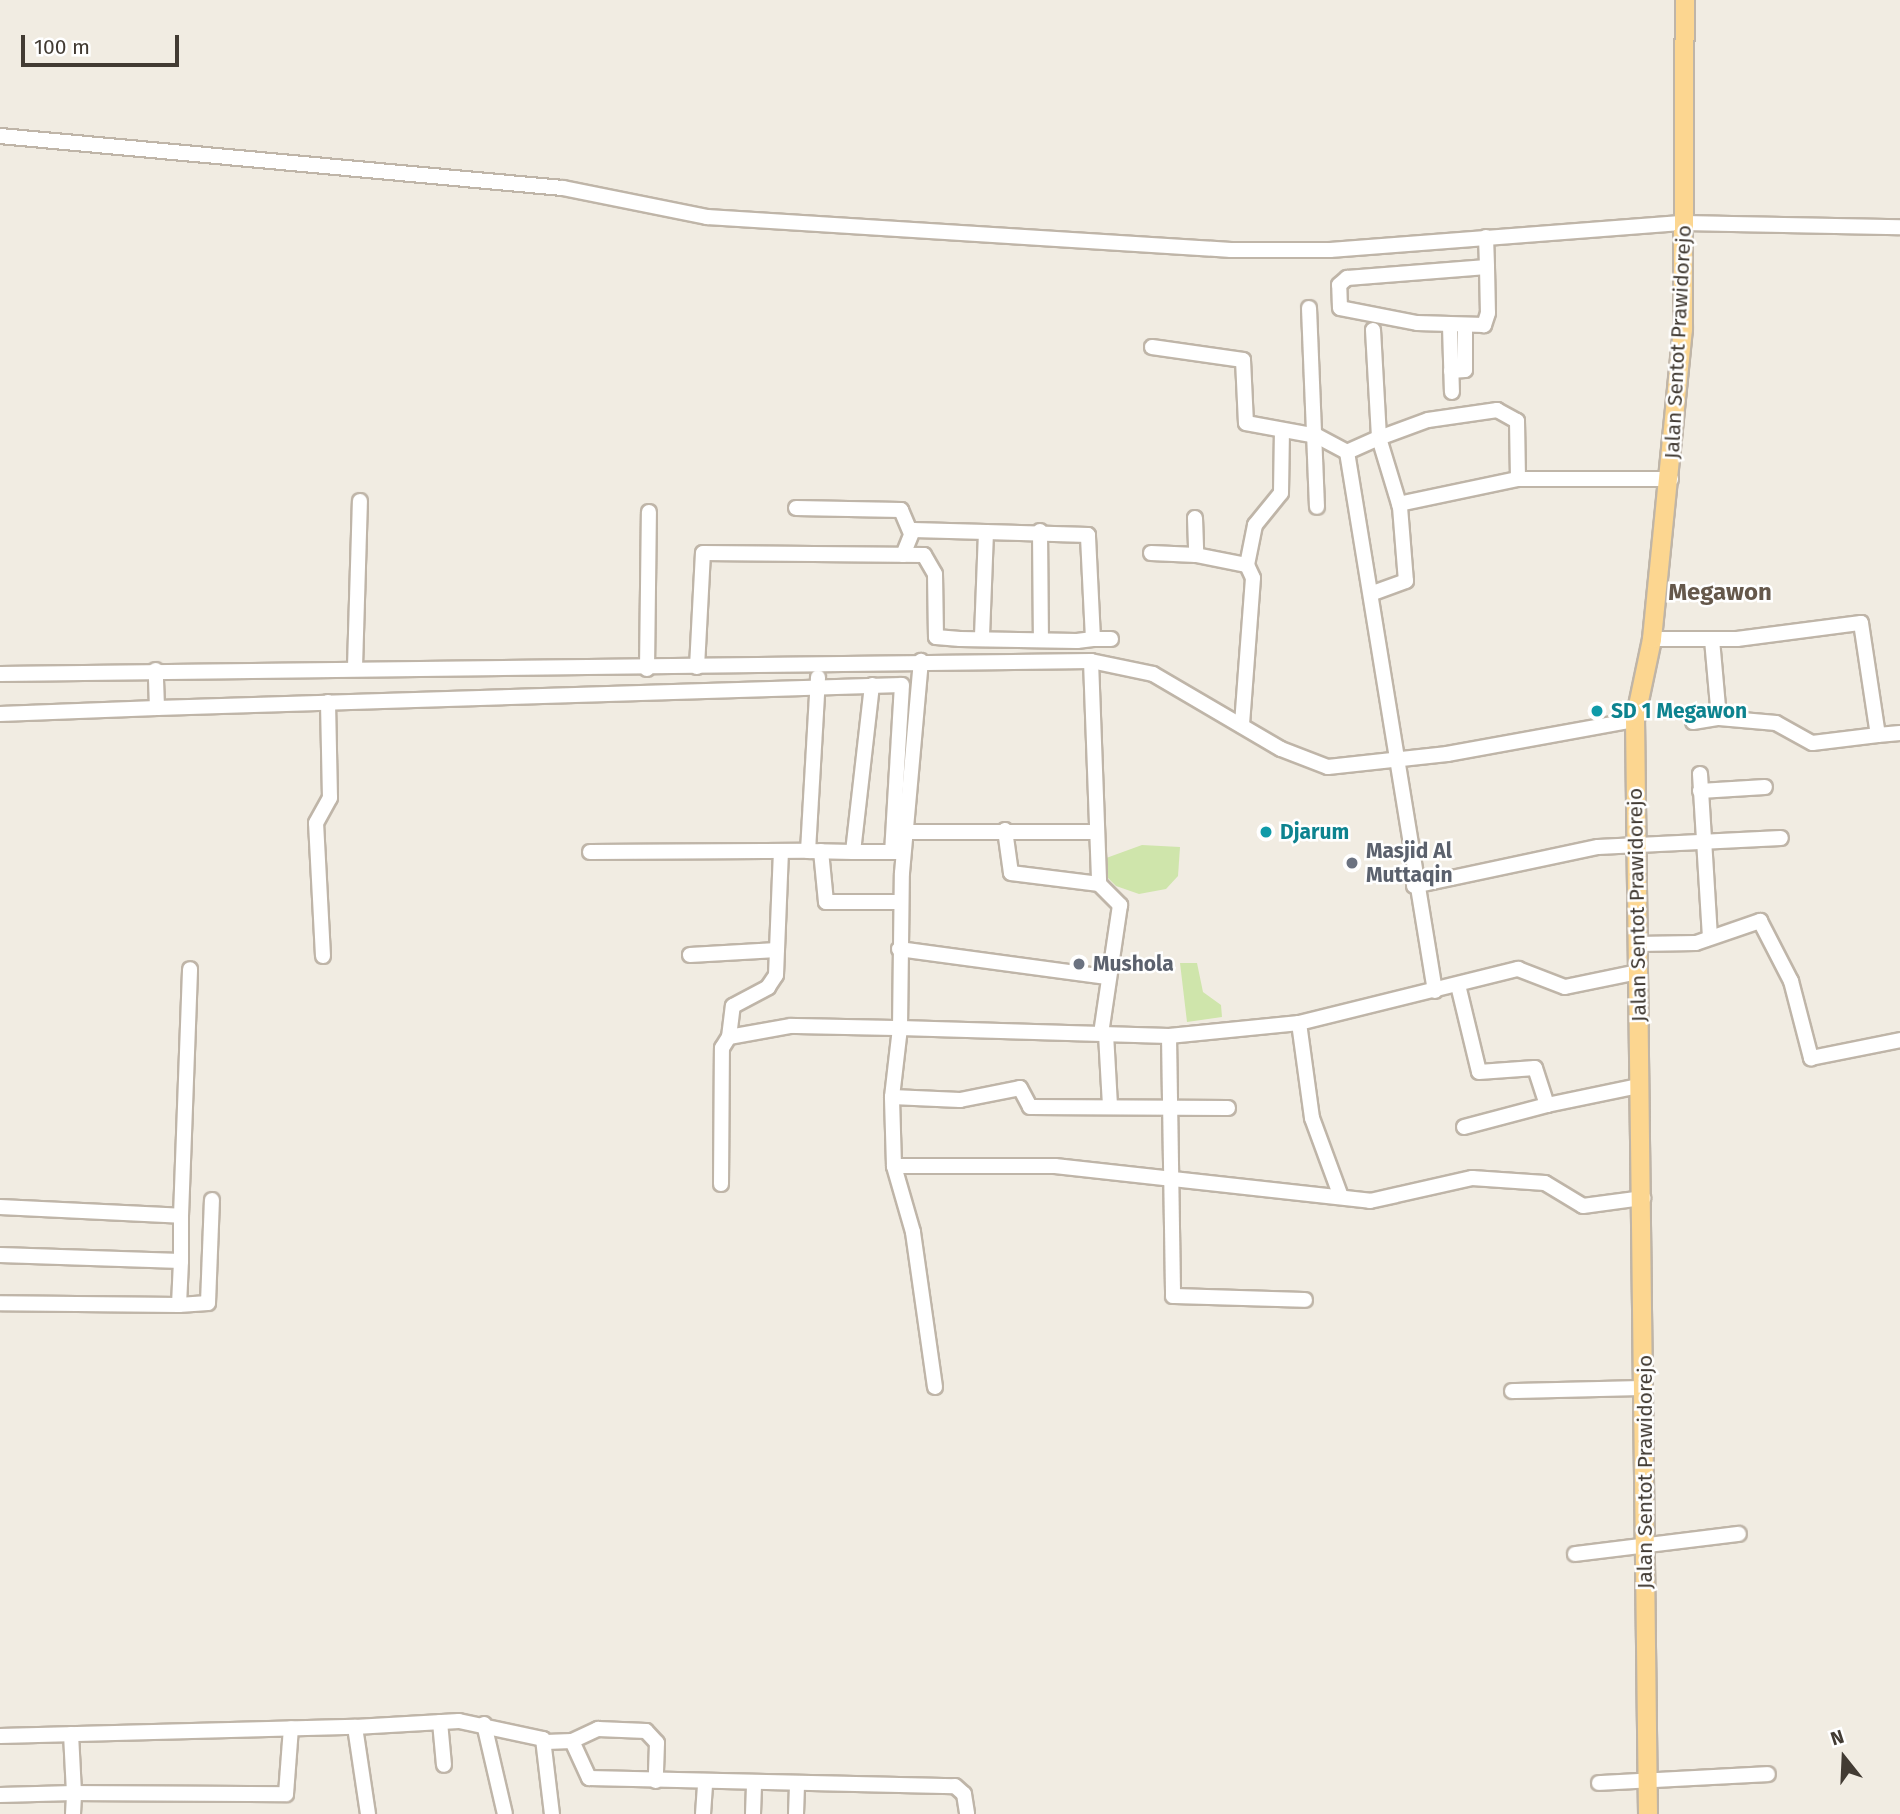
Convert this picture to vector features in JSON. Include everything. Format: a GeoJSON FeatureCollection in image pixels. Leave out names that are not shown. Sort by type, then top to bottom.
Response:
{"type":"FeatureCollection","features":[{"type":"Feature","properties":{"kind":"main road","name":"Jalan Sentot Prawidorejo"},"geometry":{"type":"LineString","coordinates":[[1648,1814],[1643,1198],[1637,972],[1635,720],[1653,639],[1671,479],[1684,223],[1685,0]]}},
{"type":"Feature","properties":{"kind":"street"},"geometry":{"type":"LineString","coordinates":[[0,136],[563,188],[707,217],[1231,250],[1486,237],[1684,223],[1900,227]]}},
{"type":"Feature","properties":{"kind":"street"},"geometry":{"type":"LineString","coordinates":[[1486,237],[1487,267],[1487,323],[1465,327],[1450,326],[1345,312],[1340,282],[1487,267]]}},
{"type":"Feature","properties":{"kind":"street"},"geometry":{"type":"LineString","coordinates":[[1309,308],[1317,436],[1317,507]]}},
{"type":"Feature","properties":{"kind":"street"},"geometry":{"type":"LineString","coordinates":[[1450,326],[1452,392]]}},
{"type":"Feature","properties":{"kind":"street"},"geometry":{"type":"LineString","coordinates":[[1451,371],[1465,369],[1465,327]]}},
{"type":"Feature","properties":{"kind":"street"},"geometry":{"type":"LineString","coordinates":[[1371,594],[1406,580],[1399,504],[1379,438],[1373,330]]}},
{"type":"Feature","properties":{"kind":"street"},"geometry":{"type":"LineString","coordinates":[[1152,348],[1243,360],[1244,421],[1317,436],[1347,452]]}},
{"type":"Feature","properties":{"kind":"street"},"geometry":{"type":"LineString","coordinates":[[1347,452],[1428,420],[1497,410],[1517,421],[1518,478]]}},
{"type":"Feature","properties":{"kind":"street"},"geometry":{"type":"LineString","coordinates":[[1242,726],[1253,578],[1247,565],[1255,525],[1281,493],[1282,430]]}},
{"type":"Feature","properties":{"kind":"street"},"geometry":{"type":"LineString","coordinates":[[1347,452],[1414,886],[1435,990]]}},
{"type":"Feature","properties":{"kind":"street"},"geometry":{"type":"LineString","coordinates":[[1399,504],[1518,478],[1671,479]]}},
{"type":"Feature","properties":{"kind":"street"},"geometry":{"type":"LineString","coordinates":[[355,667],[360,501]]}},
{"type":"Feature","properties":{"kind":"street"},"geometry":{"type":"LineString","coordinates":[[796,508],[901,510],[910,531],[903,555]]}},
{"type":"Feature","properties":{"kind":"street"},"geometry":{"type":"LineString","coordinates":[[646,667],[649,512]]}},
{"type":"Feature","properties":{"kind":"street"},"geometry":{"type":"LineString","coordinates":[[1195,518],[1196,555]]}},
{"type":"Feature","properties":{"kind":"street"},"geometry":{"type":"LineString","coordinates":[[910,531],[1040,531],[1090,537],[1093,639]]}},
{"type":"Feature","properties":{"kind":"street"},"geometry":{"type":"LineString","coordinates":[[982,638],[986,531]]}},
{"type":"Feature","properties":{"kind":"street"},"geometry":{"type":"LineString","coordinates":[[1040,531],[1041,640]]}},
{"type":"Feature","properties":{"kind":"street"},"geometry":{"type":"LineString","coordinates":[[697,663],[696,637],[703,553],[903,555],[930,559],[932,631],[959,650],[1010,651],[1153,674],[1242,726],[1318,765],[1395,761],[1635,720]]}},
{"type":"Feature","properties":{"kind":"street"},"geometry":{"type":"LineString","coordinates":[[1151,553],[1196,555],[1247,565]]}},
{"type":"Feature","properties":{"kind":"street"},"geometry":{"type":"LineString","coordinates":[[1653,639],[1712,639],[1861,623],[1878,734]]}},
{"type":"Feature","properties":{"kind":"street"},"geometry":{"type":"LineString","coordinates":[[0,714],[156,690],[355,667],[587,668],[697,663],[720,666],[921,661],[959,650],[982,638]]}},
{"type":"Feature","properties":{"kind":"street"},"geometry":{"type":"LineString","coordinates":[[982,638],[1010,651],[1041,640],[1111,639]]}},
{"type":"Feature","properties":{"kind":"street"},"geometry":{"type":"LineString","coordinates":[[1712,639],[1719,719]]}},
{"type":"Feature","properties":{"kind":"street"},"geometry":{"type":"LineString","coordinates":[[897,852],[907,832],[921,661]]}},
{"type":"Feature","properties":{"kind":"street"},"geometry":{"type":"LineString","coordinates":[[1091,662],[1095,832],[1099,884]]}},
{"type":"Feature","properties":{"kind":"street"},"geometry":{"type":"LineString","coordinates":[[819,665],[815,851],[827,902],[901,902]]}},
{"type":"Feature","properties":{"kind":"street"},"geometry":{"type":"LineString","coordinates":[[720,666],[721,688]]}},
{"type":"Feature","properties":{"kind":"street"},"geometry":{"type":"LineString","coordinates":[[587,668],[588,692]]}},
{"type":"Feature","properties":{"kind":"street"},"geometry":{"type":"LineString","coordinates":[[0,674],[156,690],[328,702],[817,684],[902,685],[905,691],[897,852],[901,902],[900,1028],[892,1097],[894,1166],[913,1232],[935,1387]]}},
{"type":"Feature","properties":{"kind":"street"},"geometry":{"type":"LineString","coordinates":[[853,852],[872,685]]}},
{"type":"Feature","properties":{"kind":"street"},"geometry":{"type":"LineString","coordinates":[[323,956],[316,823],[330,798],[328,702]]}},
{"type":"Feature","properties":{"kind":"street"},"geometry":{"type":"LineString","coordinates":[[1693,722],[1719,719],[1776,723],[1812,743],[1900,733]]}},
{"type":"Feature","properties":{"kind":"street"},"geometry":{"type":"LineString","coordinates":[[1700,774],[1700,844],[1710,937]]}},
{"type":"Feature","properties":{"kind":"street"},"geometry":{"type":"LineString","coordinates":[[1700,791],[1765,788]]}},
{"type":"Feature","properties":{"kind":"street"},"geometry":{"type":"LineString","coordinates":[[1005,830],[1011,873],[1099,884],[1120,905],[1107,977],[1104,1034],[1110,1105]]}},
{"type":"Feature","properties":{"kind":"street"},"geometry":{"type":"LineString","coordinates":[[907,832],[1095,832]]}},
{"type":"Feature","properties":{"kind":"street"},"geometry":{"type":"LineString","coordinates":[[1414,886],[1550,854],[1635,842],[1700,844],[1780,838]]}},
{"type":"Feature","properties":{"kind":"street"},"geometry":{"type":"LineString","coordinates":[[721,1184],[722,1048],[729,1037],[733,1006],[768,987],[777,950],[781,851]]}},
{"type":"Feature","properties":{"kind":"street"},"geometry":{"type":"LineString","coordinates":[[590,852],[897,852]]}},
{"type":"Feature","properties":{"kind":"street"},"geometry":{"type":"LineString","coordinates":[[1637,944],[1710,937],[1760,921],[1791,981],[1811,1058],[1900,1040]]}},
{"type":"Feature","properties":{"kind":"street"},"geometry":{"type":"LineString","coordinates":[[899,949],[1107,977]]}},
{"type":"Feature","properties":{"kind":"street"},"geometry":{"type":"LineString","coordinates":[[690,955],[777,950]]}},
{"type":"Feature","properties":{"kind":"street"},"geometry":{"type":"LineString","coordinates":[[179,1304],[190,969]]}},
{"type":"Feature","properties":{"kind":"street"},"geometry":{"type":"LineString","coordinates":[[729,1037],[791,1026],[1169,1037],[1299,1023],[1517,970],[1565,986],[1637,972]]}},
{"type":"Feature","properties":{"kind":"street"},"geometry":{"type":"LineString","coordinates":[[1458,985],[1479,1072],[1535,1068],[1547,1105]]}},
{"type":"Feature","properties":{"kind":"street"},"geometry":{"type":"LineString","coordinates":[[1299,1023],[1312,1118],[1340,1194]]}},
{"type":"Feature","properties":{"kind":"street"},"geometry":{"type":"LineString","coordinates":[[1169,1037],[1174,1175],[1173,1296],[1305,1300]]}},
{"type":"Feature","properties":{"kind":"street"},"geometry":{"type":"LineString","coordinates":[[1464,1127],[1547,1105],[1639,1086]]}},
{"type":"Feature","properties":{"kind":"street"},"geometry":{"type":"LineString","coordinates":[[892,1097],[960,1100],[1020,1088],[1030,1107],[1171,1104],[1228,1108]]}},
{"type":"Feature","properties":{"kind":"street"},"geometry":{"type":"LineString","coordinates":[[894,1166],[1055,1166],[1174,1175],[1340,1194],[1370,1201],[1472,1178],[1545,1183],[1583,1206],[1643,1198]]}},
{"type":"Feature","properties":{"kind":"street"},"geometry":{"type":"LineString","coordinates":[[0,1303],[208,1303],[212,1199]]}},
{"type":"Feature","properties":{"kind":"street"},"geometry":{"type":"LineString","coordinates":[[0,1208],[181,1216]]}},
{"type":"Feature","properties":{"kind":"street"},"geometry":{"type":"LineString","coordinates":[[0,1255],[181,1261]]}},
{"type":"Feature","properties":{"kind":"street"},"geometry":{"type":"LineString","coordinates":[[1512,1391],[1645,1388]]}},
{"type":"Feature","properties":{"kind":"street"},"geometry":{"type":"LineString","coordinates":[[1575,1554],[1738,1534]]}},
{"type":"Feature","properties":{"kind":"street"},"geometry":{"type":"LineString","coordinates":[[440,1722],[444,1765]]}},
{"type":"Feature","properties":{"kind":"street"},"geometry":{"type":"LineString","coordinates":[[0,1735],[355,1727],[440,1722],[484,1724],[546,1742],[572,1741],[584,1730],[646,1731],[657,1743],[656,1781]]}},
{"type":"Feature","properties":{"kind":"street"},"geometry":{"type":"LineString","coordinates":[[484,1724],[505,1814]]}},
{"type":"Feature","properties":{"kind":"street"},"geometry":{"type":"LineString","coordinates":[[355,1727],[368,1814]]}},
{"type":"Feature","properties":{"kind":"street"},"geometry":{"type":"LineString","coordinates":[[0,1795],[286,1794],[291,1728]]}},
{"type":"Feature","properties":{"kind":"street"},"geometry":{"type":"LineString","coordinates":[[71,1734],[73,1814]]}},
{"type":"Feature","properties":{"kind":"street"},"geometry":{"type":"LineString","coordinates":[[572,1741],[589,1778],[955,1786],[964,1794],[968,1814]]}},
{"type":"Feature","properties":{"kind":"street"},"geometry":{"type":"LineString","coordinates":[[546,1742],[552,1814]]}},
{"type":"Feature","properties":{"kind":"street"},"geometry":{"type":"LineString","coordinates":[[1599,1783],[1648,1785],[1768,1774]]}},
{"type":"Feature","properties":{"kind":"street"},"geometry":{"type":"LineString","coordinates":[[703,1814],[705,1782]]}},
{"type":"Feature","properties":{"kind":"street"},"geometry":{"type":"LineString","coordinates":[[753,1814],[754,1783]]}},
{"type":"Feature","properties":{"kind":"street"},"geometry":{"type":"LineString","coordinates":[[796,1814],[797,1784]]}},
{"type":"Feature","properties":{"kind":"green space"},"geometry":{"type":"Polygon","coordinates":[[[1142,845],[1180,847],[1178,876],[1166,889],[1139,894],[1116,886],[1102,872],[1098,861],[1142,845]]]}},
{"type":"Feature","properties":{"kind":"green space"},"geometry":{"type":"Polygon","coordinates":[[[1180,963],[1197,963],[1203,992],[1221,1005],[1222,1017],[1187,1022],[1180,963]]]}},
{"type":"Feature","properties":{"kind":"place","name":"SD 1 Megawon"},"geometry":{"type":"Point","coordinates":[1597,711]}},
{"type":"Feature","properties":{"kind":"place","name":"Djarum"},"geometry":{"type":"Point","coordinates":[1266,832]}},
{"type":"Feature","properties":{"kind":"place","name":"Masjid Al Muttaqin"},"geometry":{"type":"Point","coordinates":[1352,863]}},
{"type":"Feature","properties":{"kind":"place","name":"Mushola"},"geometry":{"type":"Point","coordinates":[1079,964]}},
{"type":"Feature","properties":{"kind":"district","name":"Megawon"},"geometry":{"type":"Point","coordinates":[1720,593]}}]}
